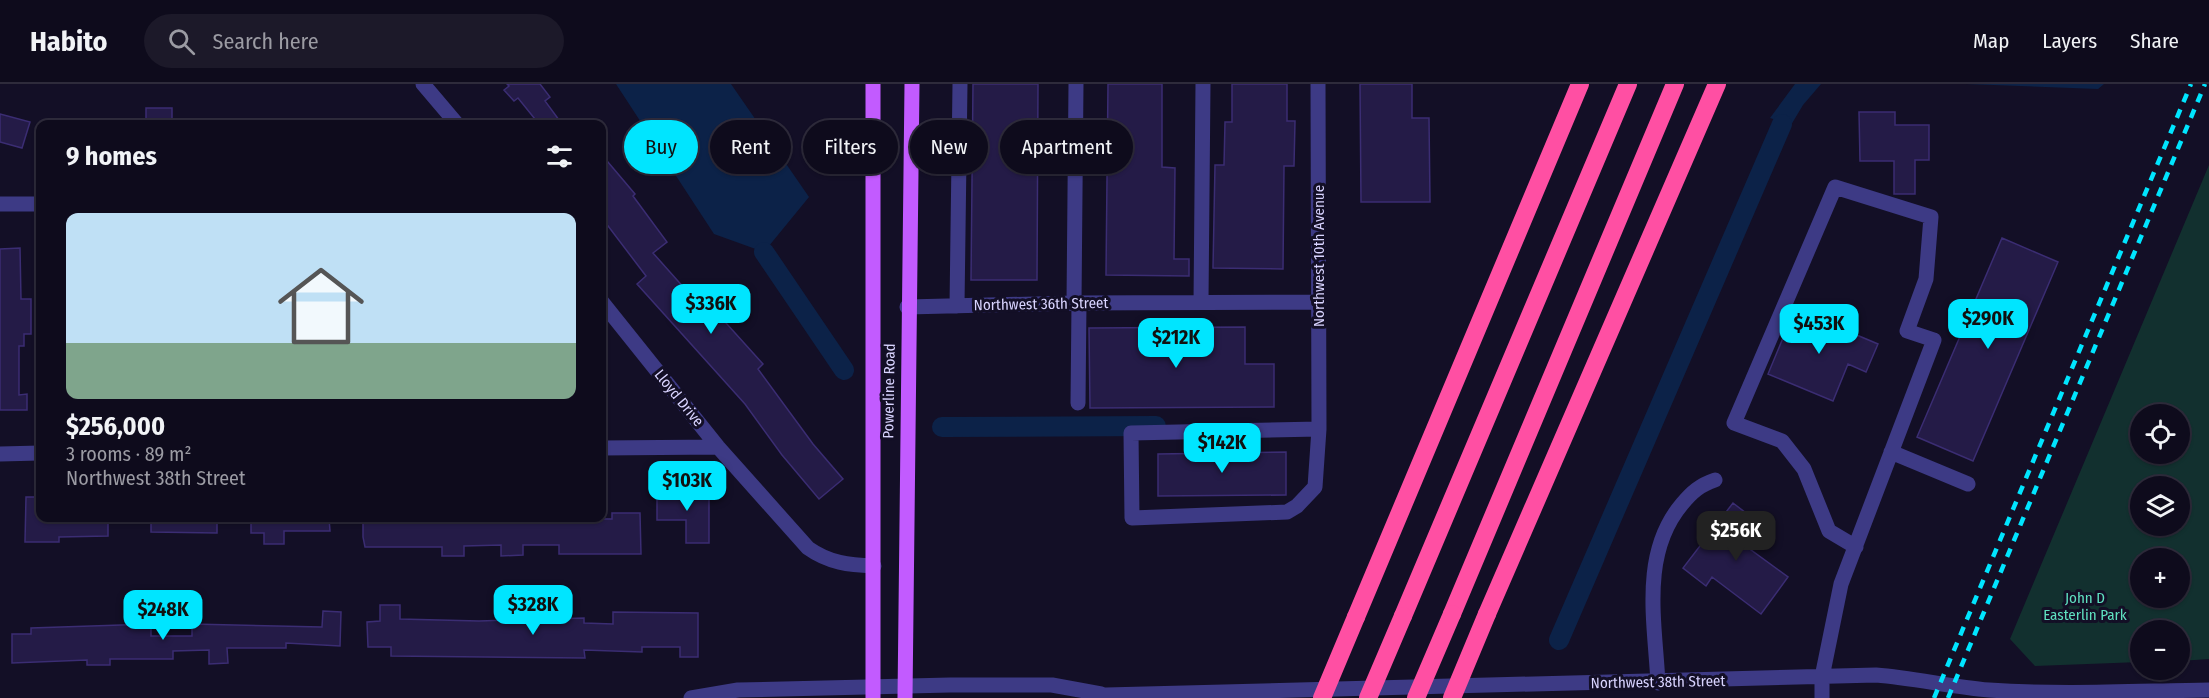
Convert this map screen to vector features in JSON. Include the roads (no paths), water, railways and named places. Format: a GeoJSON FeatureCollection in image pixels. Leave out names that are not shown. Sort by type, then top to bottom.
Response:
{"type":"FeatureCollection","features":[{"type":"Feature","properties":{"kind":"highway"},"geometry":{"type":"LineString","coordinates":[[1322,698],[1580,84]]}},
{"type":"Feature","properties":{"kind":"highway"},"geometry":{"type":"LineString","coordinates":[[1368,698],[1628,84]]}},
{"type":"Feature","properties":{"kind":"highway"},"geometry":{"type":"LineString","coordinates":[[1416,698],[1675,84]]}},
{"type":"Feature","properties":{"kind":"highway"},"geometry":{"type":"LineString","coordinates":[[1452,698],[1717,84]]}},
{"type":"Feature","properties":{"kind":"main road","name":"Powerline Road"},"geometry":{"type":"LineString","coordinates":[[873,84],[873,693]]}},
{"type":"Feature","properties":{"kind":"main road","name":"Powerline Road"},"geometry":{"type":"LineString","coordinates":[[905,692],[907,307],[912,84]]}},
{"type":"Feature","properties":{"kind":"street"},"geometry":{"type":"LineString","coordinates":[[423,84],[454,120]]}},
{"type":"Feature","properties":{"kind":"street"},"geometry":{"type":"LineString","coordinates":[[957,306],[960,84]]}},
{"type":"Feature","properties":{"kind":"street"},"geometry":{"type":"LineString","coordinates":[[1076,84],[1078,403]]}},
{"type":"Feature","properties":{"kind":"street"},"geometry":{"type":"LineString","coordinates":[[1201,302],[1203,84]]}},
{"type":"Feature","properties":{"kind":"street","name":"Northwest 10th Avenue"},"geometry":{"type":"LineString","coordinates":[[1318,84],[1319,429],[1315,487],[1297,506],[1287,512],[1132,518],[1131,434],[1319,429]]}},
{"type":"Feature","properties":{"kind":"street"},"geometry":{"type":"LineString","coordinates":[[1822,698],[1822,677],[1841,585],[1856,547],[1934,340],[1907,330],[1926,279],[1931,217],[1835,187],[1734,423],[1782,441],[1804,469],[1829,531],[1856,547]]}},
{"type":"Feature","properties":{"kind":"street"},"geometry":{"type":"LineString","coordinates":[[0,204],[36,204]]}},
{"type":"Feature","properties":{"kind":"street","name":"Northwest 36th Street"},"geometry":{"type":"LineString","coordinates":[[907,307],[1076,303],[1319,302]]}},
{"type":"Feature","properties":{"kind":"street","name":"Lloyd Drive"},"geometry":{"type":"LineString","coordinates":[[606,307],[718,447],[808,548],[822,558],[839,564],[874,566]]}},
{"type":"Feature","properties":{"kind":"street"},"geometry":{"type":"LineString","coordinates":[[606,448],[718,447]]}},
{"type":"Feature","properties":{"kind":"street"},"geometry":{"type":"LineString","coordinates":[[1891,452],[1968,484]]}},
{"type":"Feature","properties":{"kind":"street"},"geometry":{"type":"LineString","coordinates":[[0,454],[36,453]]}},
{"type":"Feature","properties":{"kind":"street"},"geometry":{"type":"LineString","coordinates":[[1658,683],[1652,580],[1658,547],[1671,518],[1693,492],[1703,484],[1715,480]]}},
{"type":"Feature","properties":{"kind":"street","name":"Northwest 38th Street"},"geometry":{"type":"LineString","coordinates":[[1088,698],[1106,695],[1570,691],[1658,683],[1876,675],[1918,678],[1986,690],[2023,692],[2209,690]]}},
{"type":"Feature","properties":{"kind":"street","name":"Northwest 38th Street"},"geometry":{"type":"LineString","coordinates":[[691,698],[738,690],[873,693],[1052,685],[1106,695]]}},
{"type":"Feature","properties":{"kind":"water"},"geometry":{"type":"Polygon","coordinates":[[[616,84],[731,84],[756,120],[710,120],[710,174],[791,174],[791,171],[809,197],[764,252],[714,234],[675,174],[698,174],[698,120],[640,120],[616,84]]]}},
{"type":"Feature","properties":{"kind":"water"},"geometry":{"type":"Polygon","coordinates":[[[1795,84],[1821,84],[1803,105],[1791,125],[1770,118],[1795,84]]]}},
{"type":"Feature","properties":{"kind":"water"},"geometry":{"type":"Polygon","coordinates":[[[1966,84],[2104,84],[2098,89],[1966,84]]]}},
{"type":"Feature","properties":{"kind":"waterway"},"geometry":{"type":"LineString","coordinates":[[1559,640],[1782,124]]}},
{"type":"Feature","properties":{"kind":"waterway"},"geometry":{"type":"LineString","coordinates":[[764,252],[844,370]]}},
{"type":"Feature","properties":{"kind":"waterway"},"geometry":{"type":"LineString","coordinates":[[942,427],[1156,426]]}},
{"type":"Feature","properties":{"kind":"railway"},"geometry":{"type":"LineString","coordinates":[[1934,698],[2191,84]]}},
{"type":"Feature","properties":{"kind":"railway"},"geometry":{"type":"LineString","coordinates":[[1948,698],[2205,84]]}},
{"type":"Feature","properties":{"kind":"park label","name":"John D Easterlin Park"},"geometry":{"type":"Point","coordinates":[2085,606]}}]}
